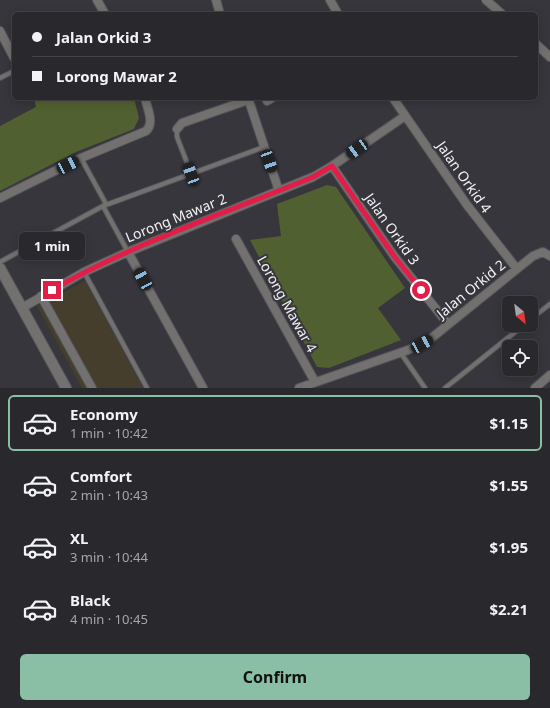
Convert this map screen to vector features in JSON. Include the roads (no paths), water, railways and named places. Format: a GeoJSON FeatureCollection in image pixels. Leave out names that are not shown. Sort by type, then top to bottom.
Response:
{"type":"FeatureCollection","features":[{"type":"Feature","properties":{"kind":"street"},"geometry":{"type":"LineString","coordinates":[[98,0],[104,12]]}},
{"type":"Feature","properties":{"kind":"street"},"geometry":{"type":"LineString","coordinates":[[216,0],[219,12]]}},
{"type":"Feature","properties":{"kind":"street"},"geometry":{"type":"LineString","coordinates":[[330,0],[337,12]]}},
{"type":"Feature","properties":{"kind":"street"},"geometry":{"type":"LineString","coordinates":[[486,0],[500,12]]}},
{"type":"Feature","properties":{"kind":"street"},"geometry":{"type":"LineString","coordinates":[[0,31],[12,54]]}},
{"type":"Feature","properties":{"kind":"street"},"geometry":{"type":"LineString","coordinates":[[538,46],[550,57]]}},
{"type":"Feature","properties":{"kind":"street"},"geometry":{"type":"LineString","coordinates":[[0,198],[81,158],[136,136],[150,127],[151,121],[146,100]]}},
{"type":"Feature","properties":{"kind":"street"},"geometry":{"type":"LineString","coordinates":[[177,129],[182,123],[245,100]]}},
{"type":"Feature","properties":{"kind":"street"},"geometry":{"type":"LineString","coordinates":[[248,100],[279,191]]}},
{"type":"Feature","properties":{"kind":"street","name":"Jalan Orkid 4"},"geometry":{"type":"LineString","coordinates":[[394,100],[467,206],[517,269]]}},
{"type":"Feature","properties":{"kind":"street","name":"Lorong Mawar 2"},"geometry":{"type":"LineString","coordinates":[[22,308],[84,272],[128,252],[313,177],[332,166],[405,116]]}},
{"type":"Feature","properties":{"kind":"street","name":"Jalan Orkid 3"},"geometry":{"type":"LineString","coordinates":[[332,166],[394,256],[448,324]]}},
{"type":"Feature","properties":{"kind":"street","name":"Lorong Mawar 4"},"geometry":{"type":"LineString","coordinates":[[236,239],[315,382]]}},
{"type":"Feature","properties":{"kind":"street"},"geometry":{"type":"LineString","coordinates":[[128,252],[202,388]]}},
{"type":"Feature","properties":{"kind":"street","name":"Jalan Orkid 2"},"geometry":{"type":"LineString","coordinates":[[299,388],[404,351],[429,340],[517,269],[538,254],[543,252],[550,256]]}},
{"type":"Feature","properties":{"kind":"street"},"geometry":{"type":"LineString","coordinates":[[0,268],[66,388]]}},
{"type":"Feature","properties":{"kind":"street"},"geometry":{"type":"LineString","coordinates":[[41,296],[92,388]]}},
{"type":"Feature","properties":{"kind":"street"},"geometry":{"type":"LineString","coordinates":[[535,388],[550,375]]}},
{"type":"Feature","properties":{"kind":"lane"},"geometry":{"type":"LineString","coordinates":[[0,78],[12,73]]}},
{"type":"Feature","properties":{"kind":"lane"},"geometry":{"type":"LineString","coordinates":[[177,129],[177,137],[191,174]]}},
{"type":"Feature","properties":{"kind":"lane"},"geometry":{"type":"LineString","coordinates":[[0,262],[104,205],[264,147]]}},
{"type":"Feature","properties":{"kind":"lane"},"geometry":{"type":"LineString","coordinates":[[81,158],[128,252]]}},
{"type":"Feature","properties":{"kind":"lane"},"geometry":{"type":"LineString","coordinates":[[84,272],[147,388]]}},
{"type":"Feature","properties":{"kind":"lane"},"geometry":{"type":"LineString","coordinates":[[538,313],[550,304]]}},
{"type":"Feature","properties":{"kind":"lane"},"geometry":{"type":"LineString","coordinates":[[445,388],[515,332]]}},
{"type":"Feature","properties":{"kind":"lane"},"geometry":{"type":"LineString","coordinates":[[404,351],[425,388]]}}]}
